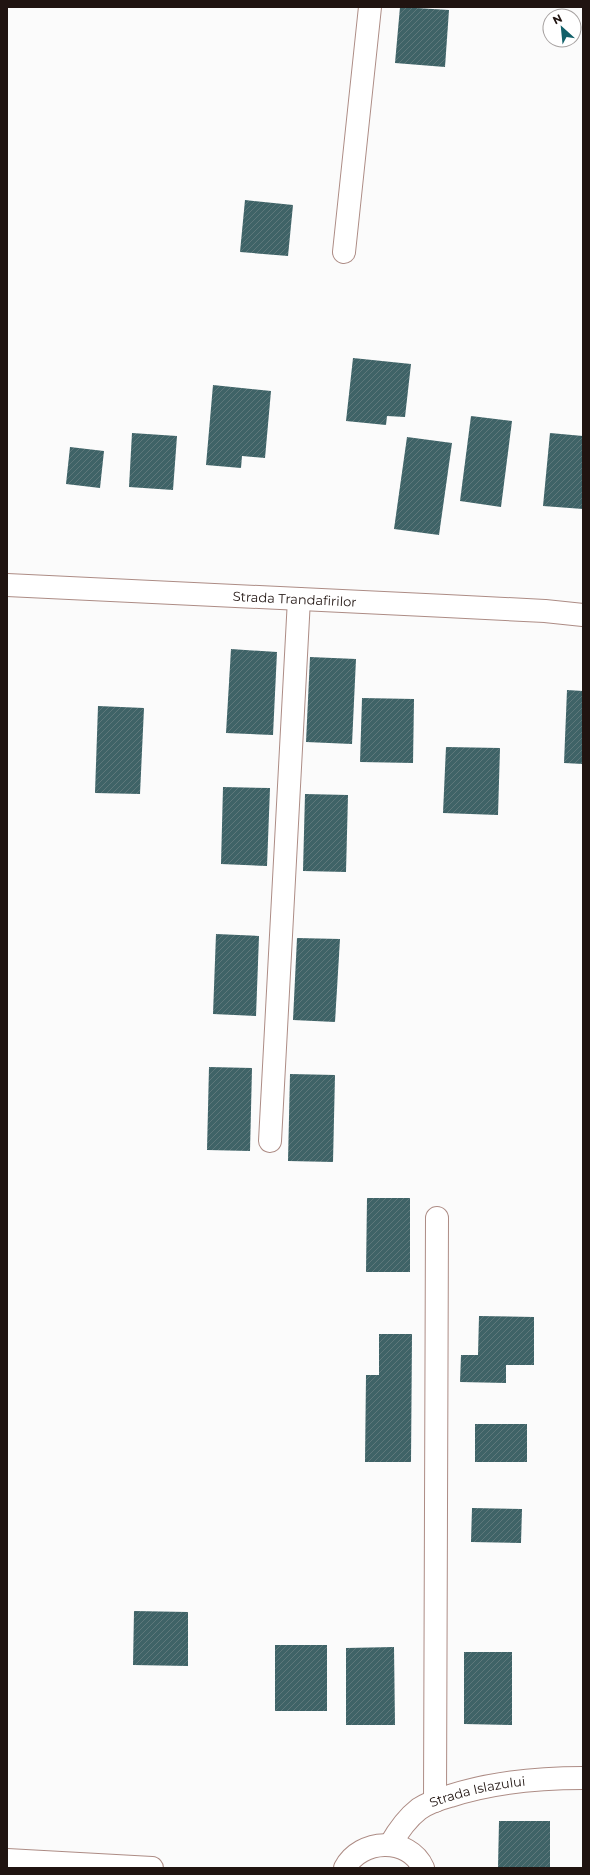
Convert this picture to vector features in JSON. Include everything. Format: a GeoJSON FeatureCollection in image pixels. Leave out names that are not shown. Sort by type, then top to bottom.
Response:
{"type":"FeatureCollection","features":[{"type":"Feature","properties":{"kind":"street"},"geometry":{"type":"LineString","coordinates":[[344,252],[370,7]]}},
{"type":"Feature","properties":{"kind":"street","name":"Strada Trandafirilor"},"geometry":{"type":"LineString","coordinates":[[7,585],[530,610],[583,615]]}},
{"type":"Feature","properties":{"kind":"street"},"geometry":{"type":"LineString","coordinates":[[270,1141],[299,599]]}},
{"type":"Feature","properties":{"kind":"street"},"geometry":{"type":"LineString","coordinates":[[435,1801],[437,1218]]}},
{"type":"Feature","properties":{"kind":"street","name":"Strada Islazului"},"geometry":{"type":"LineString","coordinates":[[390,1845],[407,1820],[419,1809],[435,1801],[466,1791],[505,1782],[583,1778]]}},
{"type":"Feature","properties":{"kind":"street"},"geometry":{"type":"LineString","coordinates":[[346,1868],[348,1862],[357,1854],[367,1848],[378,1845],[390,1845],[402,1848],[413,1855],[423,1868]]}},
{"type":"Feature","properties":{"kind":"street"},"geometry":{"type":"LineString","coordinates":[[7,1860],[152,1868]]}},
{"type":"Feature","properties":{"kind":"building"},"geometry":{"type":"Polygon","coordinates":[[[400,7],[449,10],[445,67],[395,63],[400,7]]]}},
{"type":"Feature","properties":{"kind":"building"},"geometry":{"type":"Polygon","coordinates":[[[245,200],[293,205],[288,256],[240,252],[245,200]]]}},
{"type":"Feature","properties":{"kind":"building"},"geometry":{"type":"Polygon","coordinates":[[[353,358],[411,364],[405,417],[387,416],[386,425],[346,421],[353,358]]]}},
{"type":"Feature","properties":{"kind":"building"},"geometry":{"type":"Polygon","coordinates":[[[213,385],[271,391],[265,458],[242,456],[241,468],[206,465],[213,385]]]}},
{"type":"Feature","properties":{"kind":"building"},"geometry":{"type":"Polygon","coordinates":[[[471,416],[512,421],[501,507],[460,501],[471,416]]]}},
{"type":"Feature","properties":{"kind":"building"},"geometry":{"type":"Polygon","coordinates":[[[132,433],[177,436],[173,490],[129,487],[132,433]]]}},
{"type":"Feature","properties":{"kind":"building"},"geometry":{"type":"Polygon","coordinates":[[[550,433],[583,436],[583,509],[543,506],[550,433]]]}},
{"type":"Feature","properties":{"kind":"building"},"geometry":{"type":"Polygon","coordinates":[[[407,437],[452,443],[439,535],[394,529],[407,437]]]}},
{"type":"Feature","properties":{"kind":"building"},"geometry":{"type":"Polygon","coordinates":[[[70,447],[104,451],[100,488],[66,484],[70,447]]]}},
{"type":"Feature","properties":{"kind":"building"},"geometry":{"type":"Polygon","coordinates":[[[231,649],[277,652],[273,735],[226,733],[231,649]]]}},
{"type":"Feature","properties":{"kind":"building"},"geometry":{"type":"Polygon","coordinates":[[[310,657],[356,659],[352,744],[306,742],[310,657]]]}},
{"type":"Feature","properties":{"kind":"building"},"geometry":{"type":"Polygon","coordinates":[[[567,690],[583,691],[583,764],[564,763],[567,690]]]}},
{"type":"Feature","properties":{"kind":"building"},"geometry":{"type":"Polygon","coordinates":[[[362,698],[414,699],[413,763],[360,762],[362,698]]]}},
{"type":"Feature","properties":{"kind":"building"},"geometry":{"type":"Polygon","coordinates":[[[98,706],[144,708],[140,794],[95,793],[98,706]]]}},
{"type":"Feature","properties":{"kind":"building"},"geometry":{"type":"Polygon","coordinates":[[[446,747],[500,748],[498,815],[443,813],[446,747]]]}},
{"type":"Feature","properties":{"kind":"building"},"geometry":{"type":"Polygon","coordinates":[[[223,787],[270,788],[267,866],[221,864],[223,787]]]}},
{"type":"Feature","properties":{"kind":"building"},"geometry":{"type":"Polygon","coordinates":[[[305,794],[348,795],[346,872],[303,871],[305,794]]]}},
{"type":"Feature","properties":{"kind":"building"},"geometry":{"type":"Polygon","coordinates":[[[216,934],[259,936],[256,1016],[213,1014],[216,934]]]}},
{"type":"Feature","properties":{"kind":"building"},"geometry":{"type":"Polygon","coordinates":[[[297,938],[340,939],[335,1022],[293,1020],[297,938]]]}},
{"type":"Feature","properties":{"kind":"building"},"geometry":{"type":"Polygon","coordinates":[[[209,1067],[252,1068],[250,1151],[207,1150],[209,1067]]]}},
{"type":"Feature","properties":{"kind":"building"},"geometry":{"type":"Polygon","coordinates":[[[290,1074],[335,1075],[333,1162],[288,1161],[290,1074]]]}},
{"type":"Feature","properties":{"kind":"building"},"geometry":{"type":"Polygon","coordinates":[[[367,1198],[410,1198],[410,1272],[366,1272],[367,1198]]]}},
{"type":"Feature","properties":{"kind":"building"},"geometry":{"type":"Polygon","coordinates":[[[479,1316],[534,1317],[534,1365],[506,1365],[506,1383],[460,1382],[461,1355],[478,1355],[479,1316]]]}},
{"type":"Feature","properties":{"kind":"building"},"geometry":{"type":"Polygon","coordinates":[[[379,1334],[412,1334],[411,1462],[365,1462],[366,1375],[379,1375],[379,1334]]]}},
{"type":"Feature","properties":{"kind":"building"},"geometry":{"type":"Polygon","coordinates":[[[475,1424],[527,1424],[527,1462],[475,1462],[475,1424]]]}},
{"type":"Feature","properties":{"kind":"building"},"geometry":{"type":"Polygon","coordinates":[[[472,1508],[522,1509],[521,1543],[471,1542],[472,1508]]]}},
{"type":"Feature","properties":{"kind":"building"},"geometry":{"type":"Polygon","coordinates":[[[134,1611],[188,1612],[188,1666],[133,1665],[134,1611]]]}},
{"type":"Feature","properties":{"kind":"building"},"geometry":{"type":"Polygon","coordinates":[[[275,1645],[327,1645],[327,1711],[275,1711],[275,1645]]]}},
{"type":"Feature","properties":{"kind":"building"},"geometry":{"type":"Polygon","coordinates":[[[394,1647],[395,1725],[346,1725],[346,1648],[394,1647]]]}},
{"type":"Feature","properties":{"kind":"building"},"geometry":{"type":"Polygon","coordinates":[[[464,1652],[512,1652],[512,1725],[464,1724],[464,1652]]]}},
{"type":"Feature","properties":{"kind":"building"},"geometry":{"type":"Polygon","coordinates":[[[499,1821],[550,1821],[550,1868],[498,1868],[499,1821]]]}}]}
